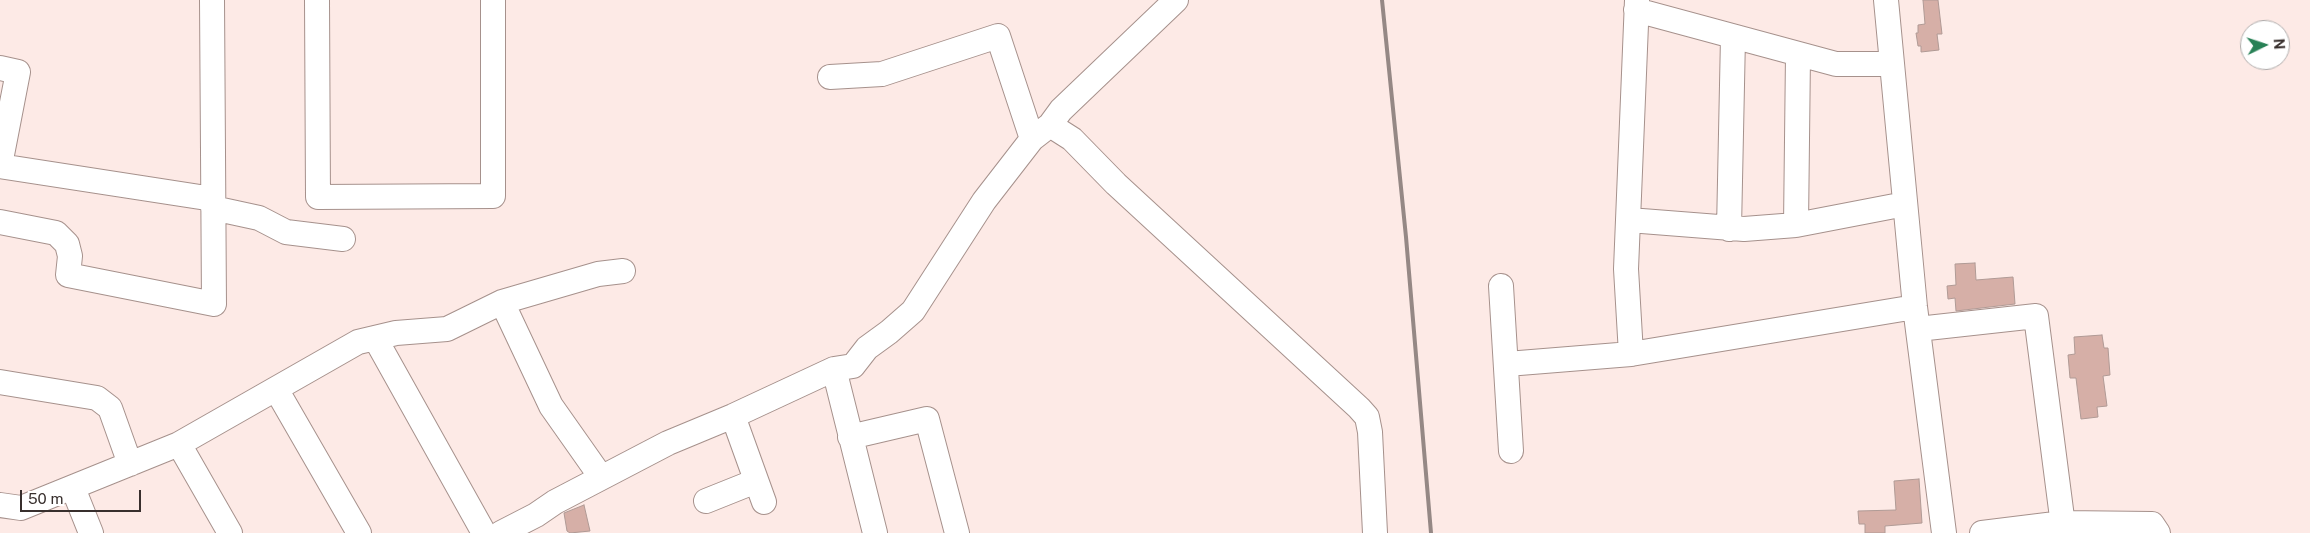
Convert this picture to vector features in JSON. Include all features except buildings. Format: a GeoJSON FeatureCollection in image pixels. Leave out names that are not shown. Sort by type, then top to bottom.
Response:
{"type":"FeatureCollection","features":[{"type":"Feature","properties":{"kind":"street"},"geometry":{"type":"LineString","coordinates":[[0,222],[56,233],[67,244],[70,256],[68,274],[214,304],[212,0]]}},
{"type":"Feature","properties":{"kind":"street"},"geometry":{"type":"LineString","coordinates":[[317,0],[318,197],[492,196],[493,0]]}},
{"type":"Feature","properties":{"kind":"street"},"geometry":{"type":"LineString","coordinates":[[501,533],[539,524],[555,502],[668,443],[733,416],[834,369],[853,366],[867,348],[913,311],[984,201],[1032,139],[1050,125],[1061,110],[1176,0]]}},
{"type":"Feature","properties":{"kind":"street"},"geometry":{"type":"LineString","coordinates":[[1886,0],[1916,318],[1944,533]]}},
{"type":"Feature","properties":{"kind":"street"},"geometry":{"type":"LineString","coordinates":[[1631,354],[1626,269],[1636,5],[1733,37],[1836,64],[1892,64]]}},
{"type":"Feature","properties":{"kind":"street"},"geometry":{"type":"LineString","coordinates":[[830,78],[882,74],[998,36],[1032,139]]}},
{"type":"Feature","properties":{"kind":"street"},"geometry":{"type":"LineString","coordinates":[[1729,228],[1733,37]]}},
{"type":"Feature","properties":{"kind":"street"},"geometry":{"type":"LineString","coordinates":[[1796,225],[1798,55]]}},
{"type":"Feature","properties":{"kind":"street"},"geometry":{"type":"LineString","coordinates":[[0,68],[18,72],[0,165],[213,203],[259,218],[286,232],[343,239]]}},
{"type":"Feature","properties":{"kind":"street"},"geometry":{"type":"LineString","coordinates":[[1050,125],[1072,140],[1116,184],[1359,408],[1367,418],[1370,432],[1375,533]]}},
{"type":"Feature","properties":{"kind":"street"},"geometry":{"type":"LineString","coordinates":[[1629,220],[1744,229],[1796,225],[1905,204]]}},
{"type":"Feature","properties":{"kind":"street"},"geometry":{"type":"LineString","coordinates":[[0,505],[21,508],[179,444],[358,342],[396,333],[447,329],[502,302],[598,274],[623,271]]}},
{"type":"Feature","properties":{"kind":"street"},"geometry":{"type":"LineString","coordinates":[[1501,286],[1511,451]]}},
{"type":"Feature","properties":{"kind":"street"},"geometry":{"type":"LineString","coordinates":[[502,302],[551,406],[601,477]]}},
{"type":"Feature","properties":{"kind":"street"},"geometry":{"type":"LineString","coordinates":[[1507,364],[1631,354],[1916,318],[2036,316],[2064,528]]}},
{"type":"Feature","properties":{"kind":"street"},"geometry":{"type":"LineString","coordinates":[[375,338],[484,533]]}},
{"type":"Feature","properties":{"kind":"street"},"geometry":{"type":"LineString","coordinates":[[834,369],[875,533]]}},
{"type":"Feature","properties":{"kind":"street"},"geometry":{"type":"LineString","coordinates":[[0,382],[97,398],[110,408],[130,464]]}},
{"type":"Feature","properties":{"kind":"street"},"geometry":{"type":"LineString","coordinates":[[276,389],[359,533]]}},
{"type":"Feature","properties":{"kind":"street"},"geometry":{"type":"LineString","coordinates":[[706,501],[760,492],[733,416]]}},
{"type":"Feature","properties":{"kind":"street"},"geometry":{"type":"LineString","coordinates":[[850,437],[927,419],[957,533]]}},
{"type":"Feature","properties":{"kind":"street"},"geometry":{"type":"LineString","coordinates":[[179,444],[230,533]]}},
{"type":"Feature","properties":{"kind":"street"},"geometry":{"type":"LineString","coordinates":[[73,488],[90,533]]}},
{"type":"Feature","properties":{"kind":"street"},"geometry":{"type":"LineString","coordinates":[[1982,533],[2152,524],[2158,533]]}},
{"type":"Feature","properties":{"kind":"railway"},"geometry":{"type":"LineString","coordinates":[[1382,0],[1406,237],[1431,533]]}}]}
